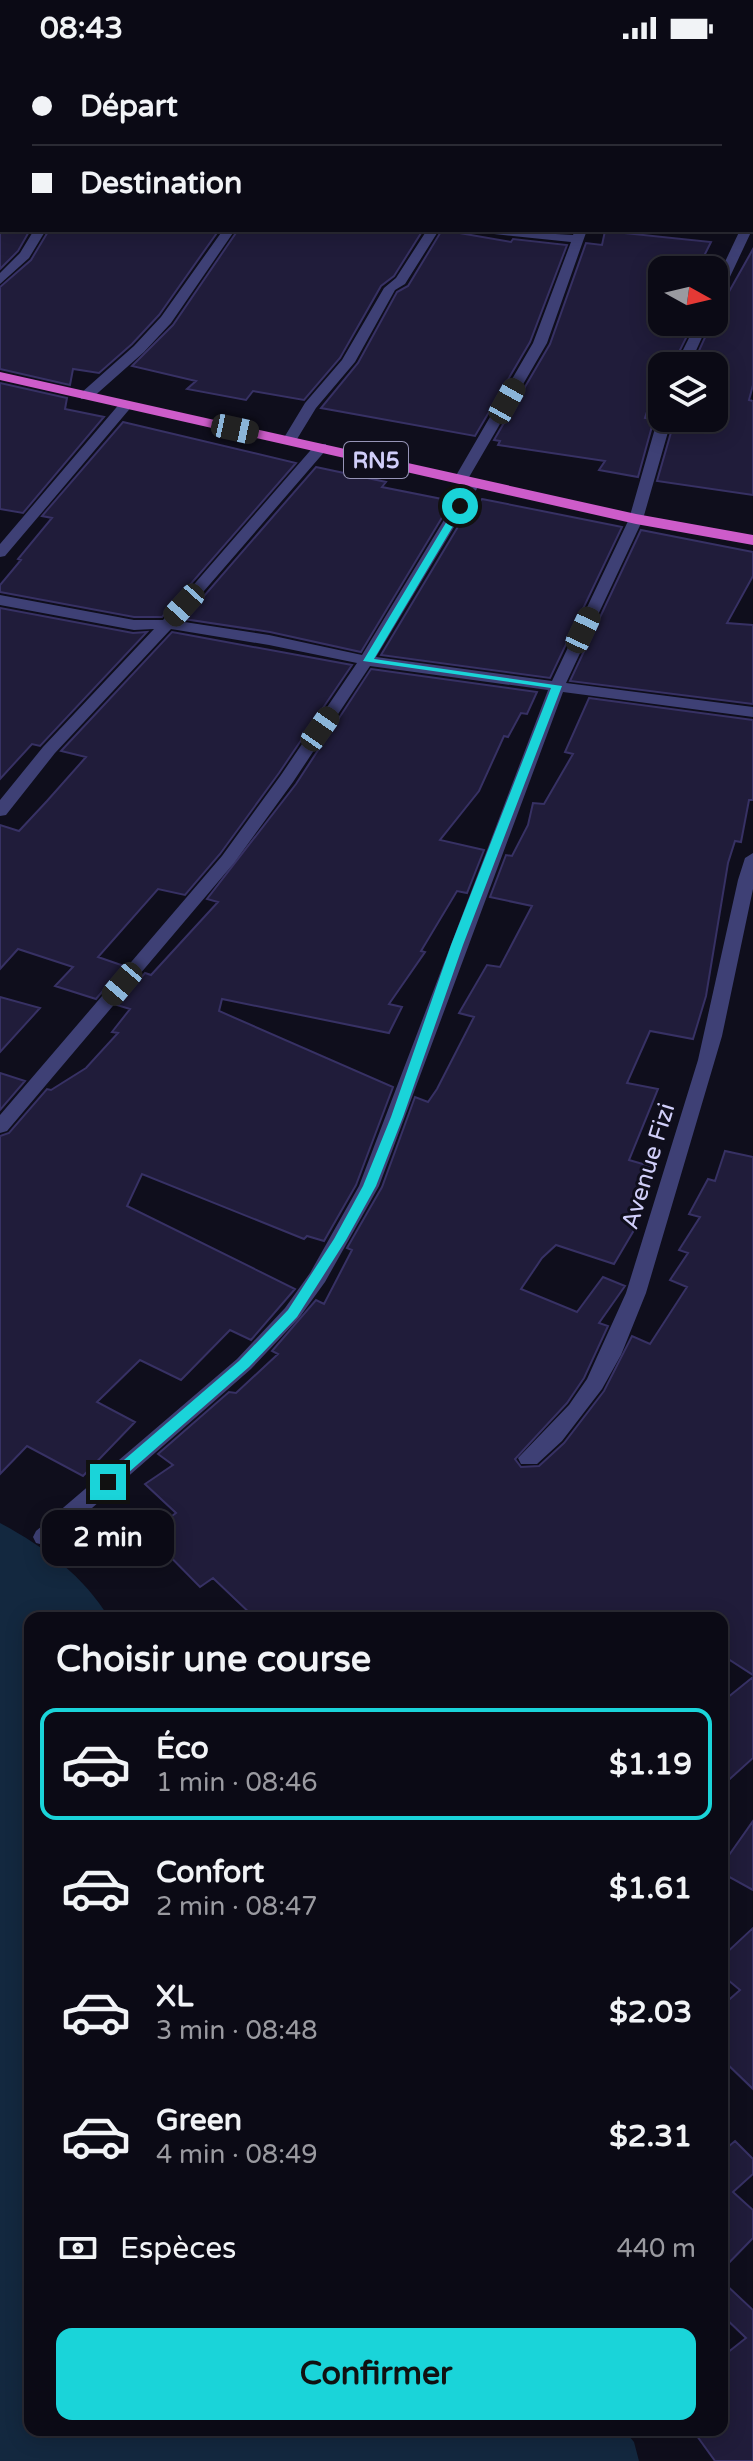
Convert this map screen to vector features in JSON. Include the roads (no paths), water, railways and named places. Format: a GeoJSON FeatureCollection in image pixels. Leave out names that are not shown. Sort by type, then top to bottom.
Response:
{"type":"FeatureCollection","features":[{"type":"Feature","properties":{"kind":"highway","name":"RN5"},"geometry":{"type":"LineString","coordinates":[[0,376],[636,519],[753,540]]}},
{"type":"Feature","properties":{"kind":"street"},"geometry":{"type":"LineString","coordinates":[[0,280],[25,255],[39,232]]}},
{"type":"Feature","properties":{"kind":"street"},"geometry":{"type":"LineString","coordinates":[[86,396],[139,349],[166,320],[228,232]]}},
{"type":"Feature","properties":{"kind":"street"},"geometry":{"type":"LineString","coordinates":[[289,441],[310,406],[348,362],[390,288],[401,281],[432,232]]}},
{"type":"Feature","properties":{"kind":"street"},"geometry":{"type":"LineString","coordinates":[[0,1127],[189,906],[247,833],[368,661],[540,343],[580,234],[537,232]]}},
{"type":"Feature","properties":{"kind":"street"},"geometry":{"type":"LineString","coordinates":[[728,268],[745,232]]}},
{"type":"Feature","properties":{"kind":"street"},"geometry":{"type":"LineString","coordinates":[[0,553],[126,405]]}},
{"type":"Feature","properties":{"kind":"street"},"geometry":{"type":"LineString","coordinates":[[44,1537],[244,1364],[292,1313],[318,1277],[369,1186],[457,945],[557,686],[636,519],[661,432]]}},
{"type":"Feature","properties":{"kind":"street"},"geometry":{"type":"LineString","coordinates":[[0,811],[49,750],[167,624],[321,447]]}},
{"type":"Feature","properties":{"kind":"street"},"geometry":{"type":"LineString","coordinates":[[0,600],[134,625],[167,624],[269,640],[368,661],[753,712]]}},
{"type":"Feature","properties":{"kind":"street","name":"Avenue Fizi"},"geometry":{"type":"LineString","coordinates":[[529,1458],[552,1440],[575,1415],[599,1381],[623,1331],[672,1179],[712,1040],[753,858]]}},
{"type":"Feature","properties":{"kind":"water"},"geometry":{"type":"Polygon","coordinates":[[[0,1523],[61,1563],[105,1612],[24,1612],[24,2436],[629,2436],[634,2442],[639,2461],[0,2461],[0,1523]]]}}]}
